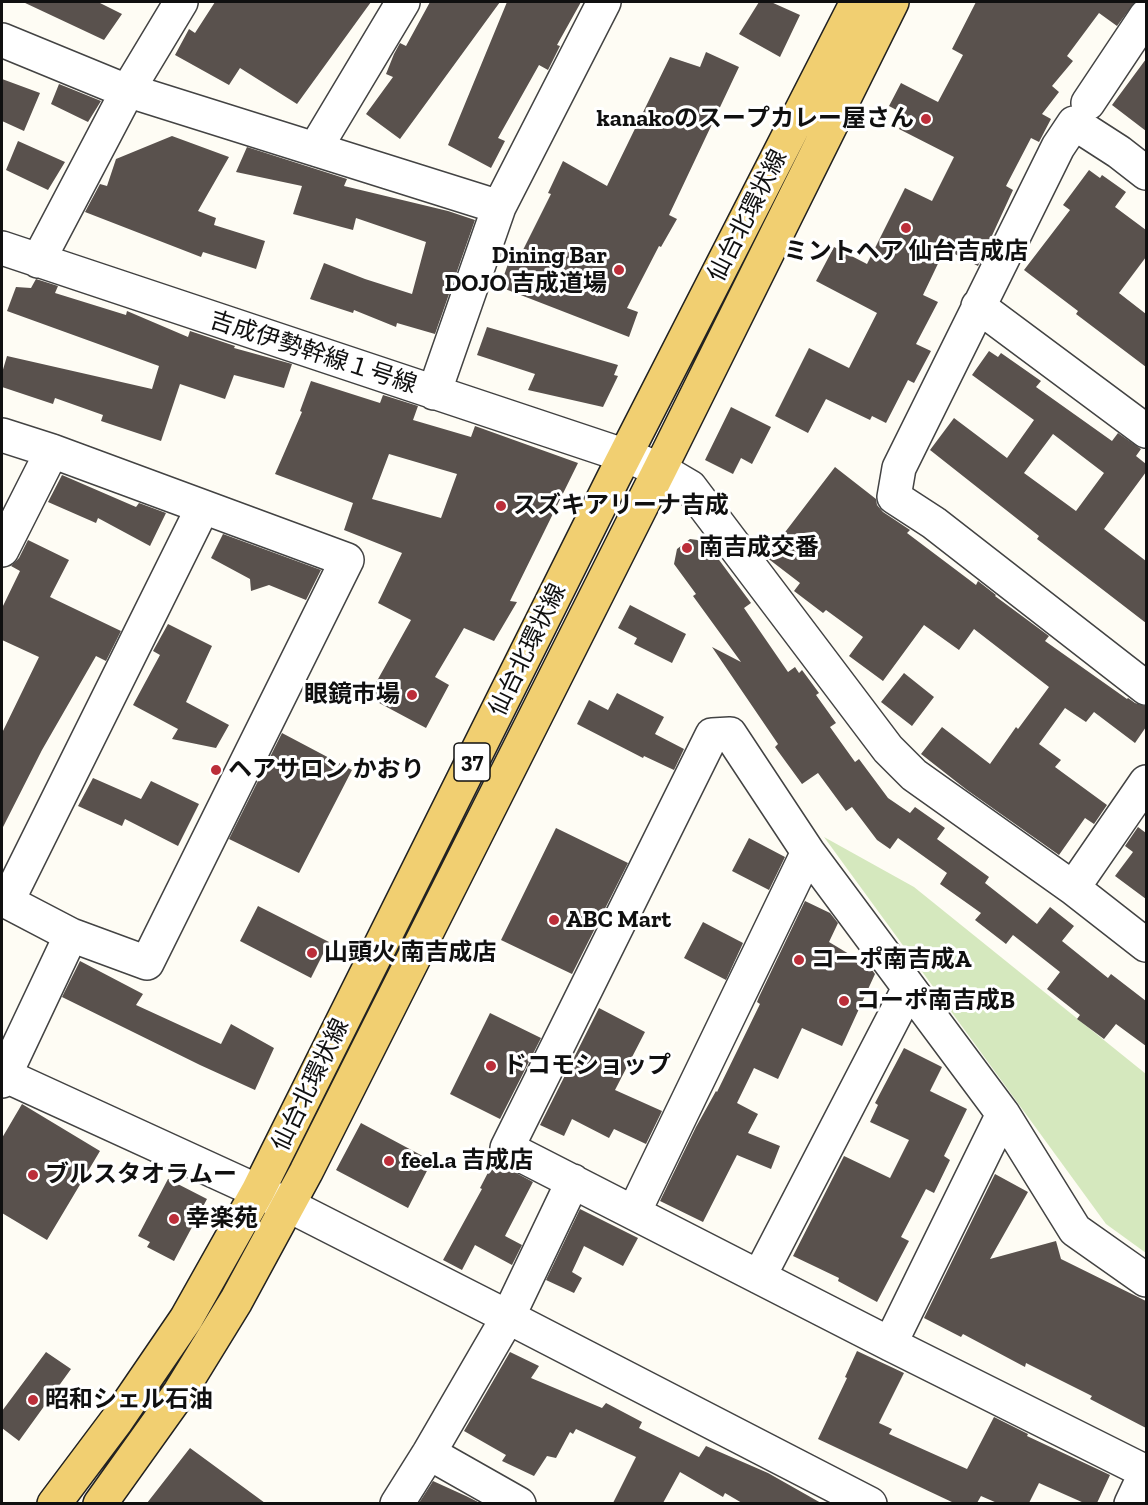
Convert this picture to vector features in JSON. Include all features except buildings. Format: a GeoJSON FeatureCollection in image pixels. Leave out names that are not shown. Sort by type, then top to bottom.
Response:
{"type":"FeatureCollection","features":[{"type":"Feature","properties":{"kind":"main road","name":"仙台北環状線"},"geometry":{"type":"LineString","coordinates":[[54,1503],[117,1420],[186,1319],[258,1191],[626,456],[857,2]]}},
{"type":"Feature","properties":{"kind":"main road","name":"仙台北環状線"},"geometry":{"type":"LineString","coordinates":[[100,1503],[180,1392],[236,1301],[288,1205],[660,469],[892,2]]}},
{"type":"Feature","properties":{"kind":"street"},"geometry":{"type":"LineString","coordinates":[[38,261],[128,90],[182,2]]}},
{"type":"Feature","properties":{"kind":"street"},"geometry":{"type":"LineString","coordinates":[[315,149],[403,2]]}},
{"type":"Feature","properties":{"kind":"street"},"geometry":{"type":"LineString","coordinates":[[434,393],[499,207],[604,2]]}},
{"type":"Feature","properties":{"kind":"street"},"geometry":{"type":"LineString","coordinates":[[1088,103],[1146,16]]}},
{"type":"Feature","properties":{"kind":"street"},"geometry":{"type":"LineString","coordinates":[[2,40],[114,86],[499,207]]}},
{"type":"Feature","properties":{"kind":"street"},"geometry":{"type":"LineString","coordinates":[[1146,173],[1119,152],[1074,123],[1058,147],[899,468],[894,497],[934,523],[1146,688]]}},
{"type":"Feature","properties":{"kind":"street","name":"吉成伊勢幹線１号線"},"geometry":{"type":"LineString","coordinates":[[2,248],[626,456],[660,469],[690,487],[895,756],[914,775],[1073,888],[1146,945]]}},
{"type":"Feature","properties":{"kind":"street"},"geometry":{"type":"LineString","coordinates":[[978,306],[1146,431]]}},
{"type":"Feature","properties":{"kind":"street"},"geometry":{"type":"LineString","coordinates":[[2,435],[52,451],[347,560],[147,963],[70,935],[4,901],[203,507]]}},
{"type":"Feature","properties":{"kind":"street"},"geometry":{"type":"LineString","coordinates":[[2,550],[52,451]]}},
{"type":"Feature","properties":{"kind":"street"},"geometry":{"type":"LineString","coordinates":[[1131,1503],[1146,1472],[507,1148],[712,735],[730,734],[808,852],[1003,1114],[1075,1230],[1146,1280]]}},
{"type":"Feature","properties":{"kind":"street"},"geometry":{"type":"LineString","coordinates":[[1073,888],[1146,782]]}},
{"type":"Feature","properties":{"kind":"street"},"geometry":{"type":"LineString","coordinates":[[634,1212],[808,852]]}},
{"type":"Feature","properties":{"kind":"street"},"geometry":{"type":"LineString","coordinates":[[70,935],[2,1077],[288,1205],[870,1503]]}},
{"type":"Feature","properties":{"kind":"street"},"geometry":{"type":"LineString","coordinates":[[759,1277],[909,988]]}},
{"type":"Feature","properties":{"kind":"street"},"geometry":{"type":"LineString","coordinates":[[890,1344],[1003,1114]]}},
{"type":"Feature","properties":{"kind":"street"},"geometry":{"type":"LineString","coordinates":[[396,1503],[429,1453],[508,1317],[573,1181]]}},
{"type":"Feature","properties":{"kind":"street"},"geometry":{"type":"LineString","coordinates":[[429,1453],[519,1503]]}},
{"type":"Feature","properties":{"kind":"green space"},"geometry":{"type":"Polygon","coordinates":[[[824,837],[914,887],[1146,1074],[1146,1253],[1106,1224],[824,837]]]}},
{"type":"Feature","properties":{"kind":"place","name":"kanakoのスープカレー屋さん"},"geometry":{"type":"Point","coordinates":[926,119]}},
{"type":"Feature","properties":{"kind":"place","name":"ミントヘア 仙台吉成店"},"geometry":{"type":"Point","coordinates":[906,228]}},
{"type":"Feature","properties":{"kind":"place","name":"Dining Bar DOJO 吉成道場"},"geometry":{"type":"Point","coordinates":[619,270]}},
{"type":"Feature","properties":{"kind":"place","name":"スズキアリーナ吉成"},"geometry":{"type":"Point","coordinates":[501,506]}},
{"type":"Feature","properties":{"kind":"place","name":"南吉成交番"},"geometry":{"type":"Point","coordinates":[687,548]}},
{"type":"Feature","properties":{"kind":"place","name":"眼鏡市場"},"geometry":{"type":"Point","coordinates":[412,695]}},
{"type":"Feature","properties":{"kind":"place","name":"ヘアサロン かおり"},"geometry":{"type":"Point","coordinates":[216,770]}},
{"type":"Feature","properties":{"kind":"place","name":"ABC Mart"},"geometry":{"type":"Point","coordinates":[554,920]}},
{"type":"Feature","properties":{"kind":"place","name":"山頭火 南吉成店"},"geometry":{"type":"Point","coordinates":[312,953]}},
{"type":"Feature","properties":{"kind":"place","name":"コーポ南吉成A"},"geometry":{"type":"Point","coordinates":[799,960]}},
{"type":"Feature","properties":{"kind":"place","name":"コーポ南吉成B"},"geometry":{"type":"Point","coordinates":[844,1001]}},
{"type":"Feature","properties":{"kind":"place","name":"ドコモショップ"},"geometry":{"type":"Point","coordinates":[491,1066]}},
{"type":"Feature","properties":{"kind":"place","name":"feel.a 吉成店"},"geometry":{"type":"Point","coordinates":[389,1161]}},
{"type":"Feature","properties":{"kind":"place","name":"ブルスタオラムー"},"geometry":{"type":"Point","coordinates":[33,1175]}},
{"type":"Feature","properties":{"kind":"place","name":"幸楽苑"},"geometry":{"type":"Point","coordinates":[174,1219]}},
{"type":"Feature","properties":{"kind":"place","name":"昭和シェル石油"},"geometry":{"type":"Point","coordinates":[33,1400]}}]}
